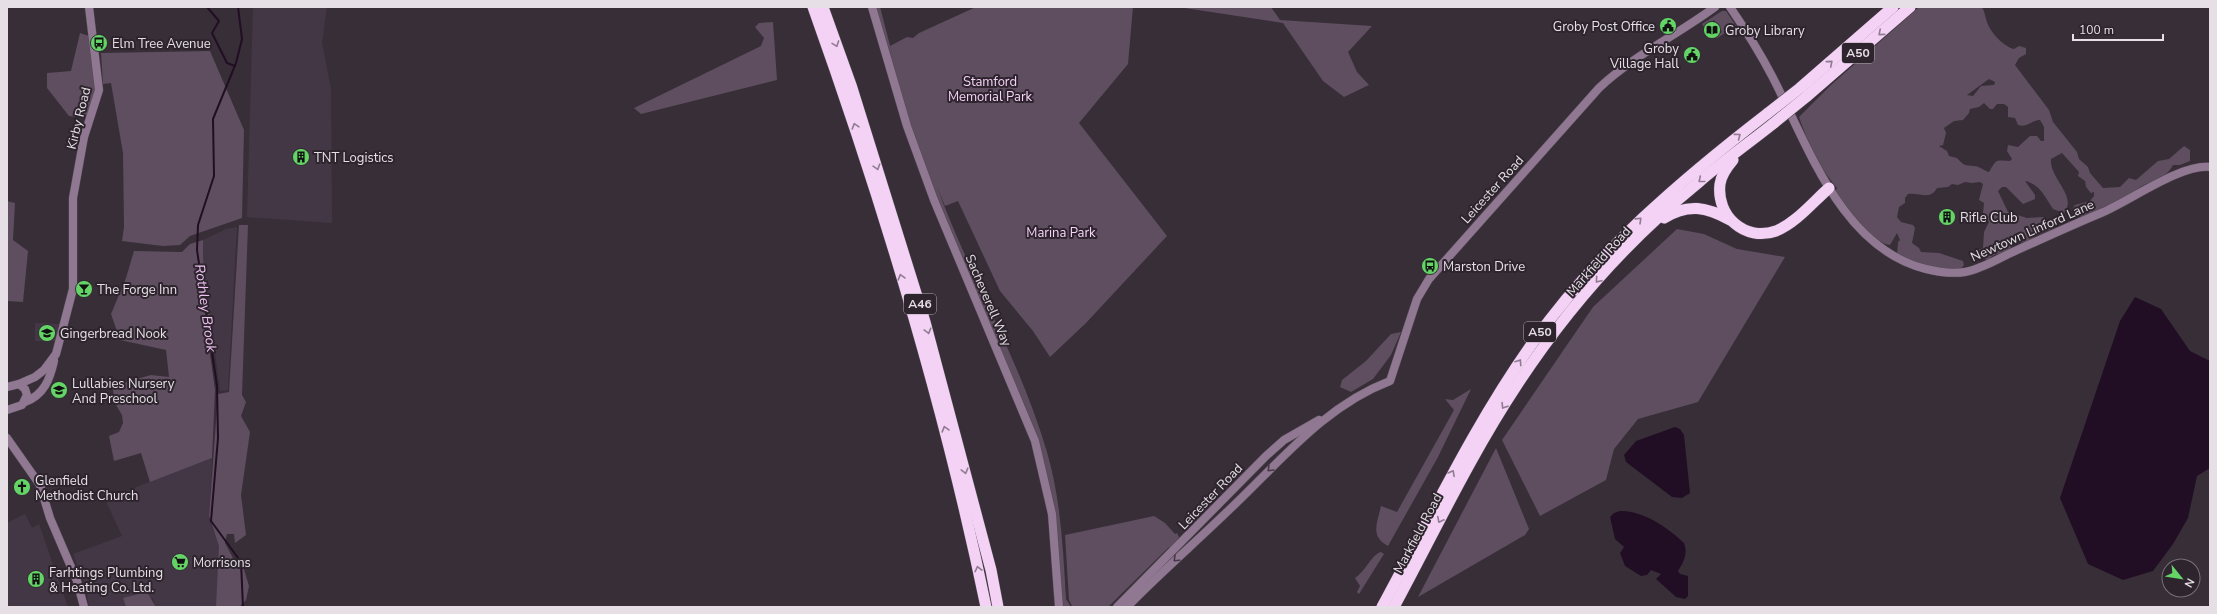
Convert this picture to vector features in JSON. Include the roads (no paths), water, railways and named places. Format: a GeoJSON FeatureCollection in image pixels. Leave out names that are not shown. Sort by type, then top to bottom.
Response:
{"type":"FeatureCollection","features":[{"type":"Feature","properties":{"kind":"highway","name":"A46"},"geometry":{"type":"LineString","coordinates":[[813,7],[848,105],[922,348],[952,454],[986,607]]}},
{"type":"Feature","properties":{"kind":"highway","name":"A46"},"geometry":{"type":"LineString","coordinates":[[823,7],[851,85],[925,322],[991,570],[998,607]]}},
{"type":"Feature","properties":{"kind":"highway","name":"Markfield Road"},"geometry":{"type":"LineString","coordinates":[[1803,93],[1894,7]]}},
{"type":"Feature","properties":{"kind":"highway","name":"Markfield Road"},"geometry":{"type":"LineString","coordinates":[[1382,607],[1469,443],[1506,381],[1550,319],[1596,264],[1655,206],[1719,151],[1771,118],[1910,7]]}},
{"type":"Feature","properties":{"kind":"highway","name":"Markfield Road"},"geometry":{"type":"LineString","coordinates":[[1394,607],[1475,456],[1517,385],[1581,299],[1613,262],[1644,231],[1698,182],[1742,147],[1771,118]]}},
{"type":"Feature","properties":{"kind":"highway"},"geometry":{"type":"LineString","coordinates":[[1742,147],[1726,169],[1720,182],[1720,200],[1732,221],[1738,227],[1753,234],[1764,234],[1777,231],[1792,221],[1829,188]]}},
{"type":"Feature","properties":{"kind":"highway"},"geometry":{"type":"LineString","coordinates":[[1644,231],[1679,210],[1690,208],[1709,209],[1732,221]]}},
{"type":"Feature","properties":{"kind":"highway"},"geometry":{"type":"LineString","coordinates":[[991,570],[1003,607]]}},
{"type":"Feature","properties":{"kind":"street","name":"Kirby Road"},"geometry":{"type":"LineString","coordinates":[[8,411],[40,393],[51,374],[73,289],[73,198],[84,137],[99,90],[89,7]]}},
{"type":"Feature","properties":{"kind":"street","name":"Sacheverell Way"},"geometry":{"type":"LineString","coordinates":[[872,7],[907,126],[934,200],[1035,441],[1052,514],[1059,607]]}},
{"type":"Feature","properties":{"kind":"street","name":"Leicester Road"},"geometry":{"type":"LineString","coordinates":[[1117,607],[1284,440],[1372,388],[1390,381],[1417,299],[1429,279],[1599,88],[1617,71],[1692,24],[1714,7]]}},
{"type":"Feature","properties":{"kind":"street","name":"Newtown Linford Lane"},"geometry":{"type":"LineString","coordinates":[[1730,7],[1773,77],[1816,167],[1829,188],[1851,217],[1885,251],[1899,260],[1918,267],[1955,273],[1974,270],[2062,229],[2108,210],[2176,175],[2196,168],[2210,167]]}},
{"type":"Feature","properties":{"kind":"street"},"geometry":{"type":"LineString","coordinates":[[35,377],[49,365],[56,354]]}},
{"type":"Feature","properties":{"kind":"street"},"geometry":{"type":"LineString","coordinates":[[7,387],[44,374],[51,374]]}},
{"type":"Feature","properties":{"kind":"street"},"geometry":{"type":"LineString","coordinates":[[19,384],[26,392],[25,402]]}},
{"type":"Feature","properties":{"kind":"street","name":"Leicester Road"},"geometry":{"type":"LineString","coordinates":[[1126,607],[1231,509],[1290,449],[1330,414]]}},
{"type":"Feature","properties":{"kind":"street"},"geometry":{"type":"LineString","coordinates":[[1296,432],[1301,439]]}},
{"type":"Feature","properties":{"kind":"street"},"geometry":{"type":"LineString","coordinates":[[7,438],[40,485],[50,518],[77,582],[84,607]]}},
{"type":"Feature","properties":{"kind":"street"},"geometry":{"type":"LineString","coordinates":[[1284,440],[1290,449]]}},
{"type":"Feature","properties":{"kind":"waterway"},"geometry":{"type":"LineString","coordinates":[[207,7],[219,21],[212,33],[227,63],[235,66]]}},
{"type":"Feature","properties":{"kind":"waterway","name":"Rothley Brook"},"geometry":{"type":"LineString","coordinates":[[238,7],[242,39],[236,63],[213,119],[214,176],[198,225],[197,250],[217,386],[218,438],[211,521],[241,562],[243,607]]}},
{"type":"Feature","properties":{"kind":"place","name":"Groby Post Office"},"geometry":{"type":"Point","coordinates":[1668,26]}},
{"type":"Feature","properties":{"kind":"place","name":"Groby Library"},"geometry":{"type":"Point","coordinates":[1712,30]}},
{"type":"Feature","properties":{"kind":"place","name":"Elm Tree Avenue"},"geometry":{"type":"Point","coordinates":[99,43]}},
{"type":"Feature","properties":{"kind":"place","name":"Groby Village Hall"},"geometry":{"type":"Point","coordinates":[1692,55]}},
{"type":"Feature","properties":{"kind":"place","name":"TNT Logistics"},"geometry":{"type":"Point","coordinates":[301,157]}},
{"type":"Feature","properties":{"kind":"place","name":"Rifle Club"},"geometry":{"type":"Point","coordinates":[1947,217]}},
{"type":"Feature","properties":{"kind":"place","name":"Marston Drive"},"geometry":{"type":"Point","coordinates":[1430,266]}},
{"type":"Feature","properties":{"kind":"place","name":"The Forge Inn"},"geometry":{"type":"Point","coordinates":[84,289]}},
{"type":"Feature","properties":{"kind":"place","name":"Gingerbread Nook"},"geometry":{"type":"Point","coordinates":[47,333]}},
{"type":"Feature","properties":{"kind":"place","name":"Lullabies Nursery And Preschool"},"geometry":{"type":"Point","coordinates":[59,390]}},
{"type":"Feature","properties":{"kind":"place","name":"Glenfield Methodist Church"},"geometry":{"type":"Point","coordinates":[22,487]}},
{"type":"Feature","properties":{"kind":"place","name":"Morrisons"},"geometry":{"type":"Point","coordinates":[180,562]}},
{"type":"Feature","properties":{"kind":"place","name":"Farhtings Plumbing & Heating Co. Ltd."},"geometry":{"type":"Point","coordinates":[36,579]}},
{"type":"Feature","properties":{"kind":"park label","name":"Stamford Memorial Park"},"geometry":{"type":"Point","coordinates":[990,88]}},
{"type":"Feature","properties":{"kind":"park label","name":"Marina Park"},"geometry":{"type":"Point","coordinates":[1061,232]}}]}
